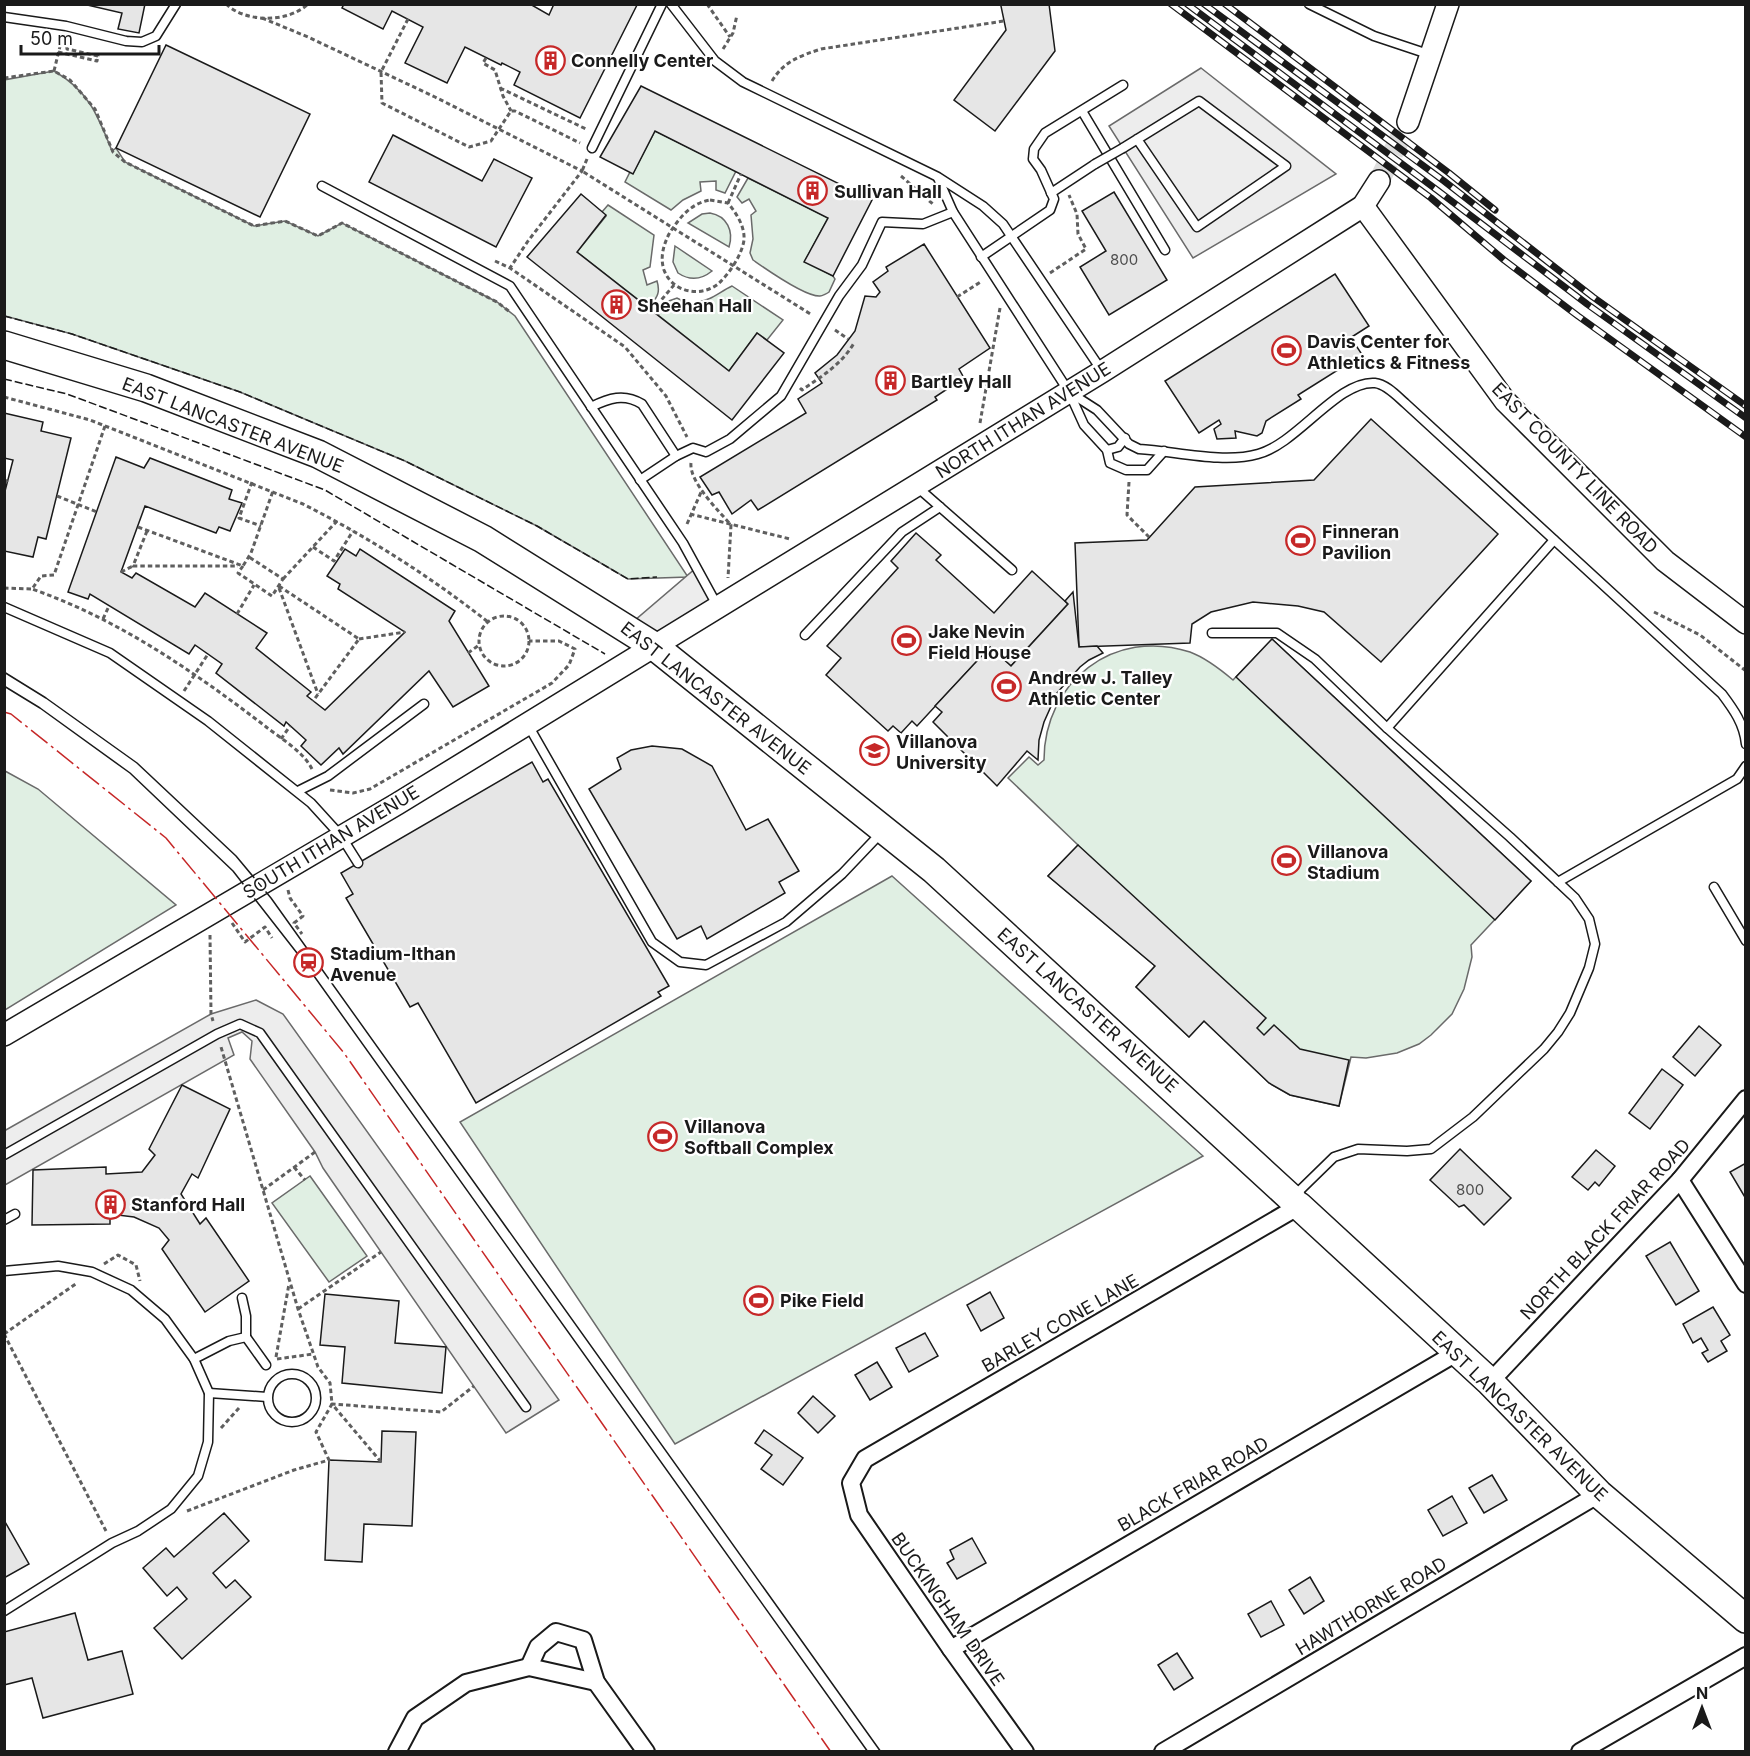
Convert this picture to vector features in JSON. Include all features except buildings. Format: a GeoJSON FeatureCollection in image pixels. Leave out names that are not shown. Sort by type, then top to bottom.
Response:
{"type":"FeatureCollection","features":[{"type":"Feature","properties":{"kind":"highway","name":"EAST LANCASTER AVENUE"},"geometry":{"type":"LineString","coordinates":[[4,345],[146,388],[318,454],[483,539],[654,646],[943,878],[1490,1382],[1599,1494],[1746,1619]]}},
{"type":"Feature","properties":{"kind":"street"},"geometry":{"type":"LineString","coordinates":[[1408,122],[1448,4]]}},
{"type":"Feature","properties":{"kind":"street","name":"NORTH ITHAN AVENUE"},"geometry":{"type":"LineString","coordinates":[[654,646],[915,486],[976,437],[1069,392],[1364,206],[1379,181]]}},
{"type":"Feature","properties":{"kind":"street","name":"EAST COUNTY LINE ROAD"},"geometry":{"type":"LineString","coordinates":[[1364,206],[1505,401],[1665,561],[1746,622]]}},
{"type":"Feature","properties":{"kind":"street","name":"SOUTH ITHAN AVENUE"},"geometry":{"type":"LineString","coordinates":[[4,1035],[341,836],[654,646]]}},
{"type":"Feature","properties":{"kind":"street","name":"NORTH BLACK FRIAR ROAD"},"geometry":{"type":"LineString","coordinates":[[1490,1382],[1680,1180],[1746,1099]]}},
{"type":"Feature","properties":{"kind":"street"},"geometry":{"type":"LineString","coordinates":[[1680,1180],[1746,1284]]}},
{"type":"Feature","properties":{"kind":"street","name":"BARLEY CONE LANE"},"geometry":{"type":"LineString","coordinates":[[851,1483],[865,1459],[1295,1202]]}},
{"type":"Feature","properties":{"kind":"street","name":"BLACK FRIAR ROAD"},"geometry":{"type":"LineString","coordinates":[[951,1649],[1456,1353]]}},
{"type":"Feature","properties":{"kind":"street","name":"BUCKINGHAM DRIVE"},"geometry":{"type":"LineString","coordinates":[[851,1483],[859,1515],[1025,1752]]}},
{"type":"Feature","properties":{"kind":"street","name":"HAWTHORNE ROAD"},"geometry":{"type":"LineString","coordinates":[[1163,1752],[1599,1494]]}},
{"type":"Feature","properties":{"kind":"street"},"geometry":{"type":"LineString","coordinates":[[529,1667],[538,1647],[556,1632],[583,1640],[596,1682],[646,1752]]}},
{"type":"Feature","properties":{"kind":"street"},"geometry":{"type":"LineString","coordinates":[[1580,1752],[1746,1656]]}},
{"type":"Feature","properties":{"kind":"street"},"geometry":{"type":"LineString","coordinates":[[397,1752],[415,1718],[466,1683],[529,1667],[596,1682]]}},
{"type":"Feature","properties":{"kind":"lane"},"geometry":{"type":"LineString","coordinates":[[4,17],[66,26],[142,42],[156,36],[176,4]]}},
{"type":"Feature","properties":{"kind":"lane"},"geometry":{"type":"LineString","coordinates":[[592,148],[662,4]]}},
{"type":"Feature","properties":{"kind":"lane"},"geometry":{"type":"LineString","coordinates":[[671,4],[715,61],[743,82],[938,177],[983,206],[1003,224],[1103,371]]}},
{"type":"Feature","properties":{"kind":"lane"},"geometry":{"type":"LineString","coordinates":[[1310,4],[1374,36],[1432,56]]}},
{"type":"Feature","properties":{"kind":"lane"},"geometry":{"type":"LineString","coordinates":[[981,257],[1050,210],[1054,199],[1041,170],[1033,159],[1034,149],[1045,134],[1123,86]]}},
{"type":"Feature","properties":{"kind":"lane"},"geometry":{"type":"LineString","coordinates":[[1051,193],[1095,164],[1199,101],[1286,165],[1197,227],[1137,139]]}},
{"type":"Feature","properties":{"kind":"lane"},"geometry":{"type":"LineString","coordinates":[[1082,111],[1165,250]]}},
{"type":"Feature","properties":{"kind":"lane"},"geometry":{"type":"LineString","coordinates":[[938,177],[953,212],[1069,392],[1084,425],[1107,450],[1110,463],[1118,468],[1138,472],[1147,470],[1164,451]]}},
{"type":"Feature","properties":{"kind":"lane"},"geometry":{"type":"LineString","coordinates":[[322,186],[510,286],[683,543],[718,607]]}},
{"type":"Feature","properties":{"kind":"lane"},"geometry":{"type":"LineString","coordinates":[[640,480],[676,456],[693,448],[706,452],[730,439],[781,396],[823,322],[862,265],[882,222],[923,224],[953,212]]}},
{"type":"Feature","properties":{"kind":"lane"},"geometry":{"type":"LineString","coordinates":[[1069,392],[1097,410],[1129,444],[1139,449],[1237,457],[1257,455],[1275,448],[1340,396],[1360,385],[1376,383],[1385,387],[1722,694],[1734,710],[1743,728],[1746,744]]}},
{"type":"Feature","properties":{"kind":"lane"},"geometry":{"type":"LineString","coordinates":[[591,408],[606,400],[622,397],[634,399],[642,404],[676,456]]}},
{"type":"Feature","properties":{"kind":"lane"},"geometry":{"type":"LineString","coordinates":[[1107,450],[1118,447],[1125,438]]}},
{"type":"Feature","properties":{"kind":"lane"},"geometry":{"type":"LineString","coordinates":[[915,486],[1012,570]]}},
{"type":"Feature","properties":{"kind":"lane"},"geometry":{"type":"LineString","coordinates":[[806,635],[902,532],[940,507]]}},
{"type":"Feature","properties":{"kind":"lane"},"geometry":{"type":"LineString","coordinates":[[1387,728],[1554,540]]}},
{"type":"Feature","properties":{"kind":"lane"},"geometry":{"type":"LineString","coordinates":[[4,608],[110,653],[208,721],[312,802],[341,836],[358,863]]}},
{"type":"Feature","properties":{"kind":"lane"},"geometry":{"type":"LineString","coordinates":[[1212,633],[1277,633],[1316,659],[1387,728],[1436,769],[1575,898],[1588,919],[1595,944],[1589,968],[1570,1013],[1544,1049],[1473,1118],[1431,1149],[1407,1151],[1358,1149],[1334,1157],[1295,1202]]}},
{"type":"Feature","properties":{"kind":"lane"},"geometry":{"type":"LineString","coordinates":[[298,791],[320,780],[424,704]]}},
{"type":"Feature","properties":{"kind":"lane"},"geometry":{"type":"LineString","coordinates":[[527,724],[652,942],[680,962],[706,965],[786,922],[842,874],[884,830]]}},
{"type":"Feature","properties":{"kind":"lane"},"geometry":{"type":"LineString","coordinates":[[1558,882],[1737,779],[1746,766]]}},
{"type":"Feature","properties":{"kind":"lane"},"geometry":{"type":"LineString","coordinates":[[1714,886],[1746,941]]}},
{"type":"Feature","properties":{"kind":"lane"},"geometry":{"type":"LineString","coordinates":[[4,1155],[217,1034],[240,1024],[260,1033],[526,1407]]}},
{"type":"Feature","properties":{"kind":"lane"},"geometry":{"type":"LineString","coordinates":[[4,1220],[15,1214]]}},
{"type":"Feature","properties":{"kind":"lane"},"geometry":{"type":"LineString","coordinates":[[4,1271],[58,1266],[92,1272],[131,1290],[165,1319],[194,1359],[208,1393],[208,1442],[198,1476],[171,1509],[4,1611]]}},
{"type":"Feature","properties":{"kind":"lane"},"geometry":{"type":"LineString","coordinates":[[242,1298],[246,1316],[246,1337],[266,1365]]}},
{"type":"Feature","properties":{"kind":"lane"},"geometry":{"type":"LineString","coordinates":[[194,1359],[229,1341],[246,1337]]}},
{"type":"Feature","properties":{"kind":"lane"},"geometry":{"type":"LineString","coordinates":[[292,1373],[307,1378],[312,1384],[316,1400],[310,1415],[303,1420],[286,1422],[272,1413],[267,1397],[272,1383],[285,1374],[292,1373]]}},
{"type":"Feature","properties":{"kind":"lane"},"geometry":{"type":"LineString","coordinates":[[208,1393],[267,1397]]}},
{"type":"Feature","properties":{"kind":"path"},"geometry":{"type":"LineString","coordinates":[[226,4],[245,15],[262,18],[278,18],[293,14],[308,4]]}},
{"type":"Feature","properties":{"kind":"path"},"geometry":{"type":"LineString","coordinates":[[707,4],[730,37]]}},
{"type":"Feature","properties":{"kind":"path"},"geometry":{"type":"LineString","coordinates":[[722,50],[733,33],[737,15]]}},
{"type":"Feature","properties":{"kind":"path"},"geometry":{"type":"LineString","coordinates":[[262,18],[308,37],[582,171],[823,322]]}},
{"type":"Feature","properties":{"kind":"path"},"geometry":{"type":"LineString","coordinates":[[408,19],[381,72],[382,103],[469,147],[491,141],[511,111]]}},
{"type":"Feature","properties":{"kind":"path"},"geometry":{"type":"LineString","coordinates":[[765,93],[784,65],[821,48],[1004,21]]}},
{"type":"Feature","properties":{"kind":"path"},"geometry":{"type":"LineString","coordinates":[[58,52],[97,61],[98,56],[67,48],[66,26]]}},
{"type":"Feature","properties":{"kind":"path"},"geometry":{"type":"LineString","coordinates":[[54,71],[66,26]]}},
{"type":"Feature","properties":{"kind":"path"},"geometry":{"type":"LineString","coordinates":[[486,58],[483,63],[495,70],[500,88],[511,111]]}},
{"type":"Feature","properties":{"kind":"path"},"geometry":{"type":"LineString","coordinates":[[4,78],[54,71],[70,80],[95,109],[113,152],[125,162],[254,226],[285,221],[318,236],[342,223],[497,302],[515,316]]}},
{"type":"Feature","properties":{"kind":"path"},"geometry":{"type":"LineString","coordinates":[[500,88],[598,135]]}},
{"type":"Feature","properties":{"kind":"path"},"geometry":{"type":"LineString","coordinates":[[510,268],[582,171],[592,148],[511,111]]}},
{"type":"Feature","properties":{"kind":"path"},"geometry":{"type":"LineString","coordinates":[[893,172],[903,177],[931,201],[941,217]]}},
{"type":"Feature","properties":{"kind":"path"},"geometry":{"type":"LineString","coordinates":[[728,203],[741,174]]}},
{"type":"Feature","properties":{"kind":"path"},"geometry":{"type":"LineString","coordinates":[[1049,274],[1086,249],[1078,234],[1074,203],[1063,186]]}},
{"type":"Feature","properties":{"kind":"path"},"geometry":{"type":"LineString","coordinates":[[710,200],[728,203],[743,228],[744,241],[733,266],[717,284],[705,291],[682,290],[674,285],[666,274],[662,260],[663,250],[673,228],[682,216],[699,202],[710,200]]}},
{"type":"Feature","properties":{"kind":"path"},"geometry":{"type":"LineString","coordinates":[[492,260],[510,268],[625,347],[666,396],[693,448],[690,470],[702,490],[731,525],[728,582],[738,576]]}},
{"type":"Feature","properties":{"kind":"path"},"geometry":{"type":"LineString","coordinates":[[957,297],[982,281],[978,274]]}},
{"type":"Feature","properties":{"kind":"path"},"geometry":{"type":"LineString","coordinates":[[652,311],[674,285]]}},
{"type":"Feature","properties":{"kind":"path"},"geometry":{"type":"LineString","coordinates":[[976,437],[1000,306],[1005,295]]}},
{"type":"Feature","properties":{"kind":"path"},"geometry":{"type":"LineString","coordinates":[[1000,306],[1006,316]]}},
{"type":"Feature","properties":{"kind":"path"},"geometry":{"type":"LineString","coordinates":[[802,390],[839,363],[854,343]]}},
{"type":"Feature","properties":{"kind":"path"},"geometry":{"type":"LineString","coordinates":[[4,397],[105,426],[273,491],[337,521],[444,589],[488,622]]}},
{"type":"Feature","properties":{"kind":"path"},"geometry":{"type":"LineString","coordinates":[[976,437],[980,421],[990,415]]}},
{"type":"Feature","properties":{"kind":"path"},"geometry":{"type":"LineString","coordinates":[[32,589],[40,576],[54,575],[105,426]]}},
{"type":"Feature","properties":{"kind":"path"},"geometry":{"type":"LineString","coordinates":[[1129,480],[1127,515],[1149,537]]}},
{"type":"Feature","properties":{"kind":"path"},"geometry":{"type":"LineString","coordinates":[[252,482],[238,517],[261,526]]}},
{"type":"Feature","properties":{"kind":"path"},"geometry":{"type":"LineString","coordinates":[[683,543],[690,514],[702,490]]}},
{"type":"Feature","properties":{"kind":"path"},"geometry":{"type":"LineString","coordinates":[[273,491],[249,556],[238,573],[272,596],[283,579],[337,521]]}},
{"type":"Feature","properties":{"kind":"path"},"geometry":{"type":"LineString","coordinates":[[57,496],[97,512]]}},
{"type":"Feature","properties":{"kind":"path"},"geometry":{"type":"LineString","coordinates":[[690,514],[796,540],[786,546]]}},
{"type":"Feature","properties":{"kind":"path"},"geometry":{"type":"LineString","coordinates":[[138,527],[243,566]]}},
{"type":"Feature","properties":{"kind":"path"},"geometry":{"type":"LineString","coordinates":[[133,566],[147,530]]}},
{"type":"Feature","properties":{"kind":"path"},"geometry":{"type":"LineString","coordinates":[[313,547],[334,561],[353,531]]}},
{"type":"Feature","properties":{"kind":"path"},"geometry":{"type":"LineString","coordinates":[[249,556],[283,579]]}},
{"type":"Feature","properties":{"kind":"path"},"geometry":{"type":"LineString","coordinates":[[121,572],[133,566],[243,566]]}},
{"type":"Feature","properties":{"kind":"path"},"geometry":{"type":"LineString","coordinates":[[237,614],[254,585]]}},
{"type":"Feature","properties":{"kind":"path"},"geometry":{"type":"LineString","coordinates":[[279,586],[359,639],[405,632]]}},
{"type":"Feature","properties":{"kind":"path"},"geometry":{"type":"LineString","coordinates":[[279,586],[318,694]]}},
{"type":"Feature","properties":{"kind":"path"},"geometry":{"type":"LineString","coordinates":[[4,588],[32,589],[65,600],[103,619],[195,674],[308,761],[320,780],[332,791],[353,793],[370,789],[552,683],[569,666],[575,649],[559,642],[528,642]]}},
{"type":"Feature","properties":{"kind":"path"},"geometry":{"type":"LineString","coordinates":[[103,619],[109,606]]}},
{"type":"Feature","properties":{"kind":"path"},"geometry":{"type":"LineString","coordinates":[[1641,620],[1650,611],[1674,621],[1700,635],[1746,671]]}},
{"type":"Feature","properties":{"kind":"path"},"geometry":{"type":"LineString","coordinates":[[503,616],[518,621],[527,633],[528,642],[524,656],[518,662],[503,666],[487,660],[479,645],[479,637],[488,622],[503,616]]}},
{"type":"Feature","properties":{"kind":"path"},"geometry":{"type":"LineString","coordinates":[[313,701],[359,639]]}},
{"type":"Feature","properties":{"kind":"path"},"geometry":{"type":"LineString","coordinates":[[468,652],[479,645]]}},
{"type":"Feature","properties":{"kind":"path"},"geometry":{"type":"LineString","coordinates":[[178,700],[208,654]]}},
{"type":"Feature","properties":{"kind":"path"},"geometry":{"type":"LineString","coordinates":[[281,739],[290,726]]}},
{"type":"Feature","properties":{"kind":"path"},"geometry":{"type":"LineString","coordinates":[[289,891],[290,898],[303,916],[294,923],[302,934]]}},
{"type":"Feature","properties":{"kind":"path"},"geometry":{"type":"LineString","coordinates":[[215,911],[245,942],[265,927],[272,938]]}},
{"type":"Feature","properties":{"kind":"path"},"geometry":{"type":"LineString","coordinates":[[215,911],[211,1014],[262,1190],[318,1367],[330,1383],[332,1404],[381,1462]]}},
{"type":"Feature","properties":{"kind":"path"},"geometry":{"type":"LineString","coordinates":[[262,1190],[315,1152]]}},
{"type":"Feature","properties":{"kind":"path"},"geometry":{"type":"LineString","coordinates":[[294,1167],[305,1180]]}},
{"type":"Feature","properties":{"kind":"path"},"geometry":{"type":"LineString","coordinates":[[298,1309],[381,1252]]}},
{"type":"Feature","properties":{"kind":"path"},"geometry":{"type":"LineString","coordinates":[[92,1272],[4,1334],[112,1543]]}},
{"type":"Feature","properties":{"kind":"path"},"geometry":{"type":"LineString","coordinates":[[276,1359],[290,1282]]}},
{"type":"Feature","properties":{"kind":"path"},"geometry":{"type":"LineString","coordinates":[[332,1404],[441,1412],[474,1386]]}},
{"type":"Feature","properties":{"kind":"path"},"geometry":{"type":"LineString","coordinates":[[180,1514],[294,1470],[330,1460],[315,1432],[332,1404]]}},
{"type":"Feature","properties":{"kind":"green space"},"geometry":{"type":"Polygon","coordinates":[[[54,71],[84,96],[97,116],[112,151],[116,148],[125,162],[254,226],[285,221],[318,236],[342,223],[497,302],[515,316],[688,577],[628,579],[537,526],[405,461],[240,392],[72,334],[5,316],[4,80],[54,71]]]}},
{"type":"Feature","properties":{"kind":"green space"},"geometry":{"type":"Polygon","coordinates":[[[655,131],[736,171],[725,193],[716,190],[716,181],[700,182],[701,191],[683,200],[671,210],[625,182],[630,172],[633,173],[655,131]]]}},
{"type":"Feature","properties":{"kind":"green space"},"geometry":{"type":"Polygon","coordinates":[[[748,178],[828,218],[805,261],[833,276],[835,279],[828,292],[820,296],[805,292],[753,260],[750,253],[753,239],[751,215],[756,211],[749,199],[742,203],[737,197],[748,178]]]}},
{"type":"Feature","properties":{"kind":"green space"},"geometry":{"type":"Polygon","coordinates":[[[608,205],[654,235],[650,267],[643,270],[647,285],[657,281],[658,285],[657,296],[649,308],[577,252],[606,216],[602,212],[608,205]]]}},
{"type":"Feature","properties":{"kind":"green space"},"geometry":{"type":"Polygon","coordinates":[[[710,213],[721,217],[728,225],[731,235],[729,247],[688,223],[702,214],[710,213]]]}},
{"type":"Feature","properties":{"kind":"green space"},"geometry":{"type":"Polygon","coordinates":[[[675,246],[712,271],[695,278],[678,273],[673,262],[675,246]]]}},
{"type":"Feature","properties":{"kind":"green space"},"geometry":{"type":"Polygon","coordinates":[[[732,286],[783,320],[767,340],[757,333],[729,371],[658,315],[669,301],[677,298],[681,300],[681,311],[695,312],[696,302],[711,298],[732,286]]]}},
{"type":"Feature","properties":{"kind":"green space","name":"Villanova Stadium"},"geometry":{"type":"Polygon","coordinates":[[[1272,639],[1531,881],[1471,945],[1472,957],[1464,989],[1452,1014],[1419,1044],[1397,1053],[1366,1058],[1351,1057],[1339,1106],[1290,1095],[1269,1083],[1204,1021],[1189,1037],[1136,987],[1155,966],[1048,876],[1078,845],[1008,778],[1029,757],[1038,765],[1044,760],[1047,732],[1056,707],[1070,685],[1088,667],[1110,655],[1135,647],[1162,646],[1190,652],[1218,668],[1233,680],[1272,639]]]}},
{"type":"Feature","properties":{"kind":"green space"},"geometry":{"type":"Polygon","coordinates":[[[5,771],[38,789],[176,905],[5,1010],[5,771]]]}},
{"type":"Feature","properties":{"kind":"green space","name":"Pike Field"},"geometry":{"type":"Polygon","coordinates":[[[892,876],[1203,1156],[675,1444],[460,1122],[892,876]]]}},
{"type":"Feature","properties":{"kind":"green space"},"geometry":{"type":"Polygon","coordinates":[[[310,1176],[367,1256],[329,1282],[272,1203],[310,1176]]]}},
{"type":"Feature","properties":{"kind":"shaded area"},"geometry":{"type":"Polygon","coordinates":[[[1201,68],[1336,174],[1193,258],[1109,126],[1201,68]]]}},
{"type":"Feature","properties":{"kind":"shaded area"},"geometry":{"type":"Polygon","coordinates":[[[696,568],[718,607],[654,646],[627,627],[696,568]]]}},
{"type":"Feature","properties":{"kind":"shaded area"},"geometry":{"type":"Polygon","coordinates":[[[256,1000],[283,1014],[559,1400],[506,1433],[250,1059],[252,1041],[242,1032],[228,1038],[234,1055],[5,1185],[4,1131],[211,1014],[256,1000]]]}},
{"type":"Feature","properties":{"kind":"tunnel"},"geometry":{"type":"LineString","coordinates":[[1379,181],[1408,122]]}},
{"type":"Feature","properties":{"kind":"tram line"},"geometry":{"type":"LineString","coordinates":[[4,672],[46,698],[137,763],[236,856],[271,898],[881,1752]]}},
{"type":"Feature","properties":{"kind":"tram line"},"geometry":{"type":"LineString","coordinates":[[4,686],[40,708],[130,773],[233,871],[304,962],[868,1752]]}},
{"type":"Feature","properties":{"kind":"railway"},"geometry":{"type":"LineString","coordinates":[[1171,4],[1431,198],[1504,260],[1578,316],[1746,437]]}},
{"type":"Feature","properties":{"kind":"railway"},"geometry":{"type":"LineString","coordinates":[[1187,4],[1587,304],[1746,418]]}},
{"type":"Feature","properties":{"kind":"railway"},"geometry":{"type":"LineString","coordinates":[[1204,4],[1444,181],[1593,297],[1746,406]]}},
{"type":"Feature","properties":{"kind":"railway"},"geometry":{"type":"LineString","coordinates":[[1225,4],[1495,210]]}},
{"type":"Feature","properties":{"kind":"fence"},"geometry":{"type":"LineString","coordinates":[[4,316],[72,334],[240,392],[405,461],[537,526],[628,579],[657,577]]}},
{"type":"Feature","properties":{"kind":"fence"},"geometry":{"type":"LineString","coordinates":[[4,379],[67,394],[325,490],[605,654]]}},
{"type":"Feature","properties":{"kind":"power"},"geometry":{"type":"LineString","coordinates":[[4,712],[11,714],[166,838],[344,1053],[831,1752]]}},
{"type":"Feature","properties":{"kind":"place","name":"Connelly Center"},"geometry":{"type":"Point","coordinates":[550,60]}},
{"type":"Feature","properties":{"kind":"place","name":"Sullivan Hall"},"geometry":{"type":"Point","coordinates":[813,191]}},
{"type":"Feature","properties":{"kind":"place","name":"Sheehan Hall"},"geometry":{"type":"Point","coordinates":[616,305]}},
{"type":"Feature","properties":{"kind":"place","name":"Davis Center for Athletics & Fitness"},"geometry":{"type":"Point","coordinates":[1286,351]}},
{"type":"Feature","properties":{"kind":"place","name":"Bartley Hall"},"geometry":{"type":"Point","coordinates":[890,381]}},
{"type":"Feature","properties":{"kind":"place","name":"Finneran Pavilion"},"geometry":{"type":"Point","coordinates":[1301,541]}},
{"type":"Feature","properties":{"kind":"place","name":"Jake Nevin Field House"},"geometry":{"type":"Point","coordinates":[907,641]}},
{"type":"Feature","properties":{"kind":"place","name":"Andrew J. Talley Athletic Center"},"geometry":{"type":"Point","coordinates":[1007,687]}},
{"type":"Feature","properties":{"kind":"place","name":"Villanova University"},"geometry":{"type":"Point","coordinates":[875,751]}},
{"type":"Feature","properties":{"kind":"place","name":"Villanova Stadium"},"geometry":{"type":"Point","coordinates":[1286,861]}},
{"type":"Feature","properties":{"kind":"place","name":"Stadium-Ithan Avenue"},"geometry":{"type":"Point","coordinates":[309,963]}},
{"type":"Feature","properties":{"kind":"place","name":"Villanova Softball Complex"},"geometry":{"type":"Point","coordinates":[663,1136]}},
{"type":"Feature","properties":{"kind":"place","name":"Stanford Hall"},"geometry":{"type":"Point","coordinates":[110,1204]}},
{"type":"Feature","properties":{"kind":"place","name":"Pike Field"},"geometry":{"type":"Point","coordinates":[759,1300]}}]}
